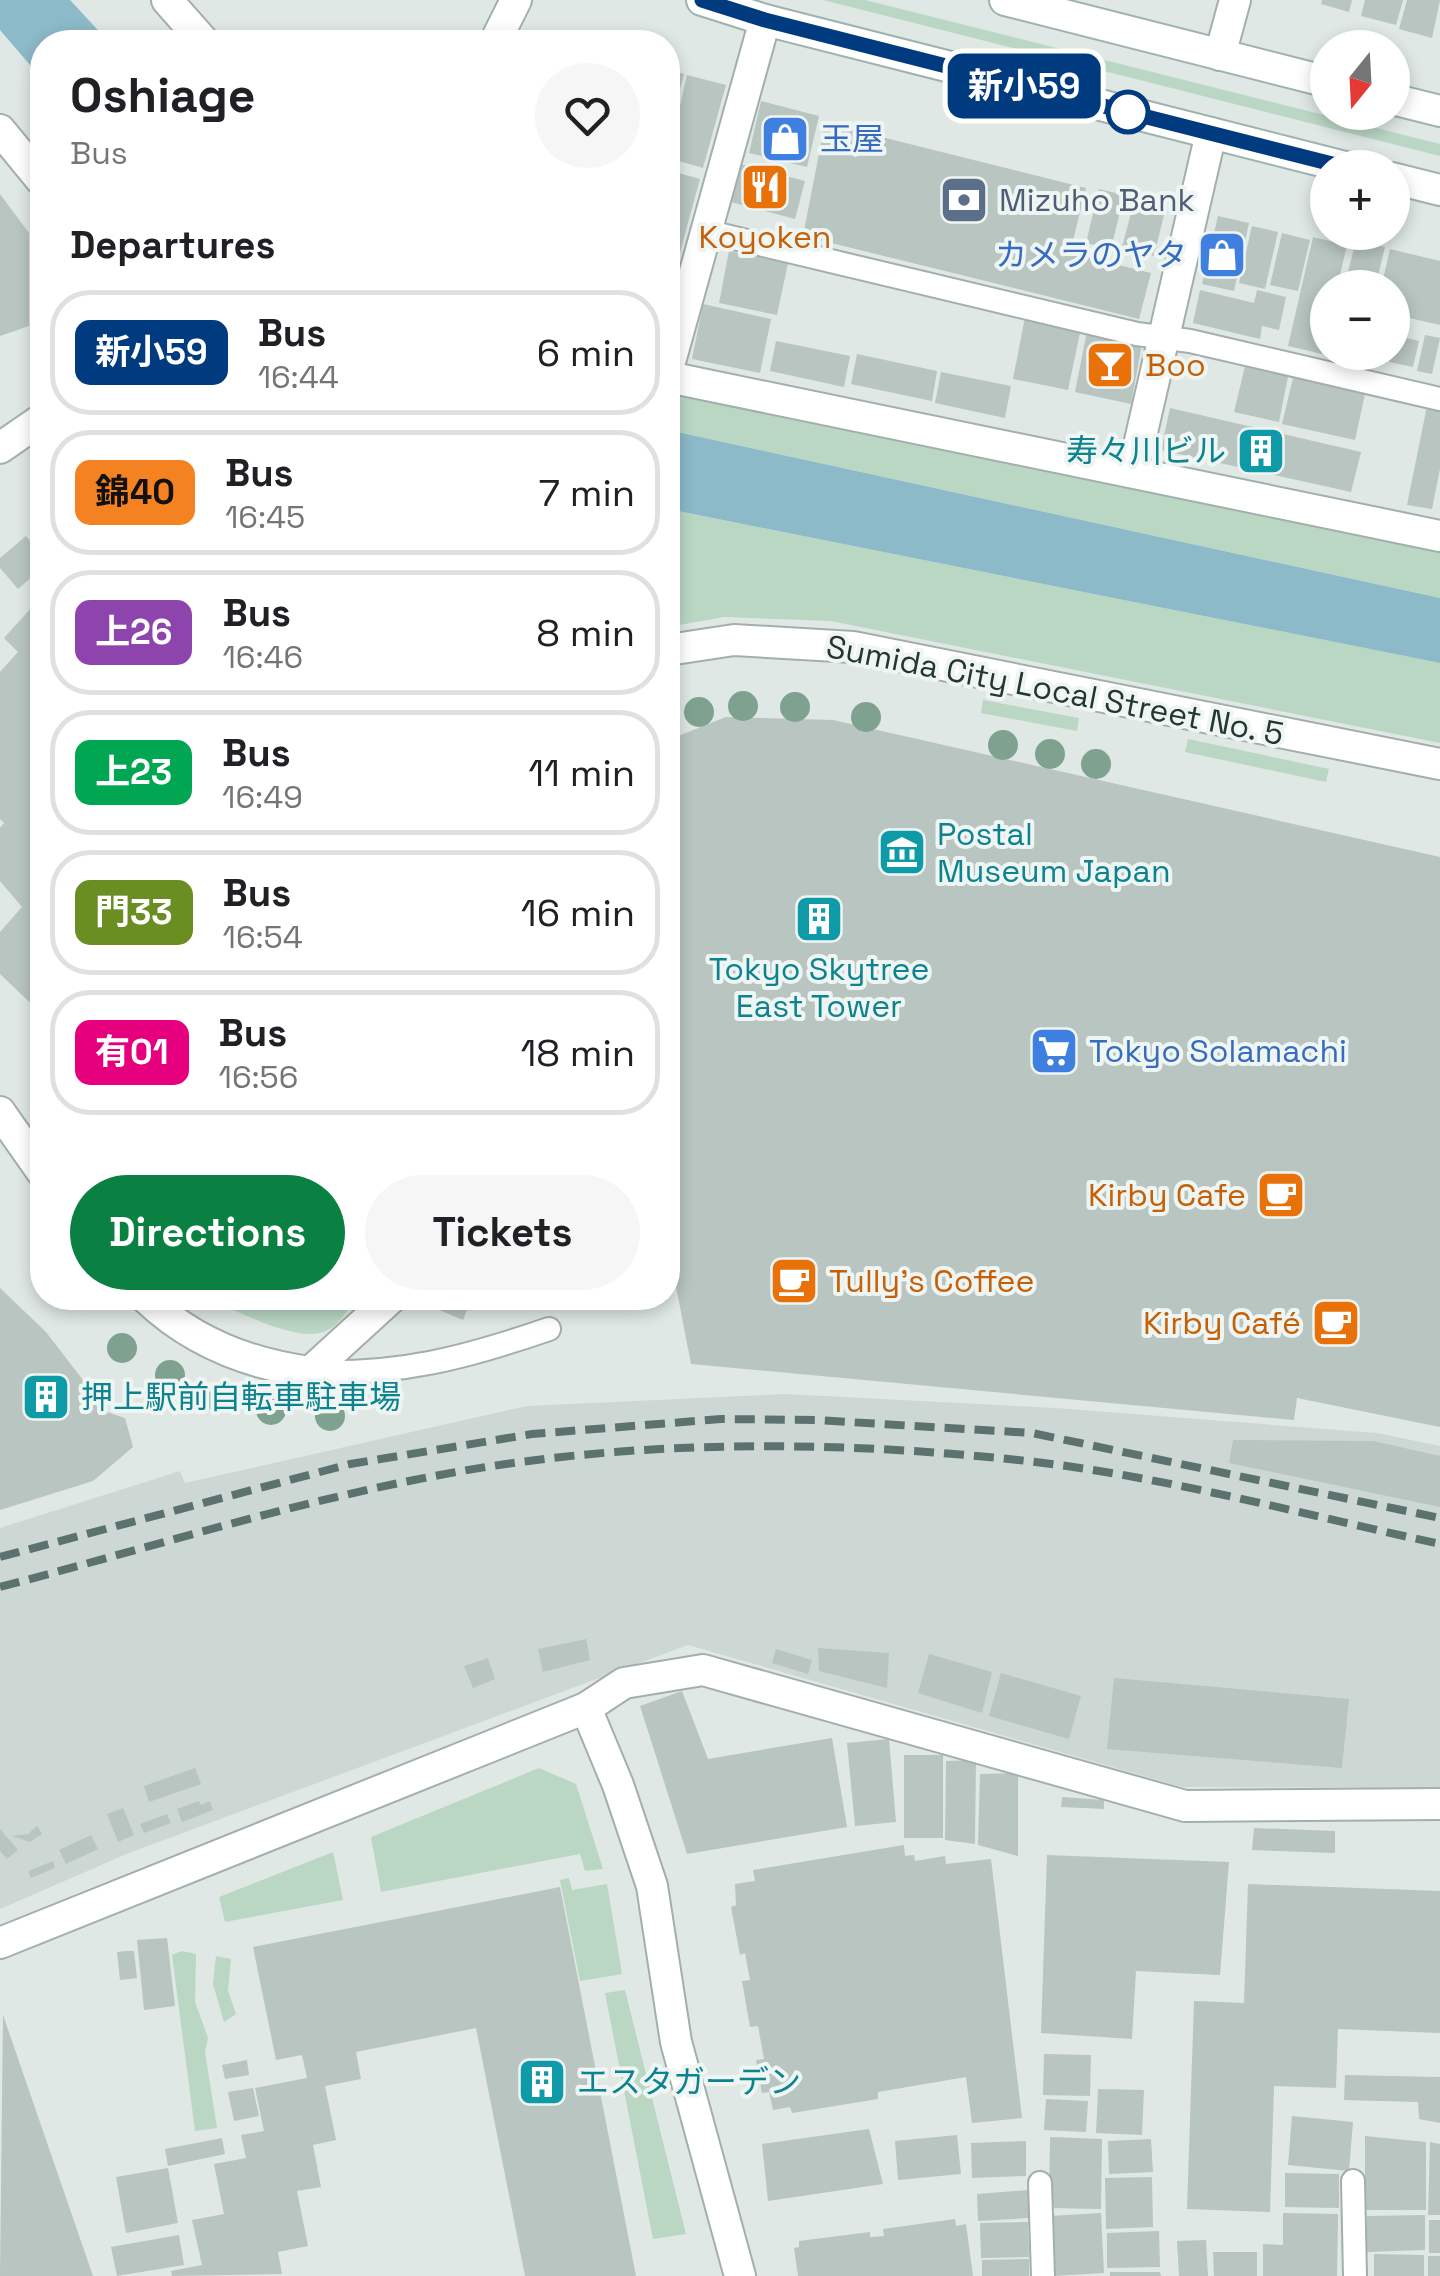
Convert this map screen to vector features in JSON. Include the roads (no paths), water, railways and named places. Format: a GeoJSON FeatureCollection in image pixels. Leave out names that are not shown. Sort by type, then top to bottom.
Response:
{"type":"FeatureCollection","features":[{"type":"Feature","properties":{"kind":"street"},"geometry":{"type":"LineString","coordinates":[[167,0],[193,30]]}},
{"type":"Feature","properties":{"kind":"street"},"geometry":{"type":"LineString","coordinates":[[500,30],[516,0]]}},
{"type":"Feature","properties":{"kind":"street"},"geometry":{"type":"LineString","coordinates":[[702,0],[765,20],[1310,159]]}},
{"type":"Feature","properties":{"kind":"street"},"geometry":{"type":"LineString","coordinates":[[1005,0],[1310,78]]}},
{"type":"Feature","properties":{"kind":"street"},"geometry":{"type":"LineString","coordinates":[[1220,55],[1235,0]]}},
{"type":"Feature","properties":{"kind":"street"},"geometry":{"type":"LineString","coordinates":[[680,324],[765,20]]}},
{"type":"Feature","properties":{"kind":"street"},"geometry":{"type":"LineString","coordinates":[[1410,104],[1440,111]]}},
{"type":"Feature","properties":{"kind":"street"},"geometry":{"type":"LineString","coordinates":[[0,130],[30,166]]}},
{"type":"Feature","properties":{"kind":"street"},"geometry":{"type":"LineString","coordinates":[[1132,471],[1211,134]]}},
{"type":"Feature","properties":{"kind":"street"},"geometry":{"type":"LineString","coordinates":[[1410,182],[1440,190]]}},
{"type":"Feature","properties":{"kind":"street"},"geometry":{"type":"LineString","coordinates":[[680,379],[1440,536]]}},
{"type":"Feature","properties":{"kind":"street"},"geometry":{"type":"LineString","coordinates":[[0,448],[30,427]]}},
{"type":"Feature","properties":{"kind":"street","name":"Sumida City Local Street No. 5"},"geometry":{"type":"LineString","coordinates":[[680,648],[734,640],[853,647],[1440,764]]}},
{"type":"Feature","properties":{"kind":"street"},"geometry":{"type":"LineString","coordinates":[[0,1112],[30,1155]]}},
{"type":"Feature","properties":{"kind":"street"},"geometry":{"type":"LineString","coordinates":[[167,1310],[233,1354],[268,1366],[310,1372],[378,1310]]}},
{"type":"Feature","properties":{"kind":"street"},"geometry":{"type":"LineString","coordinates":[[0,1943],[586,1708],[624,1682],[704,1670],[1185,1806],[1440,1804]]}},
{"type":"Feature","properties":{"kind":"street"},"geometry":{"type":"LineString","coordinates":[[586,1708],[618,1785],[652,1886],[676,2042],[740,2276]]}},
{"type":"Feature","properties":{"kind":"lane"},"geometry":{"type":"LineString","coordinates":[[705,231],[1137,334],[1165,336],[1440,399]]}},
{"type":"Feature","properties":{"kind":"lane"},"geometry":{"type":"LineString","coordinates":[[310,1372],[404,1370],[457,1360],[550,1328]]}},
{"type":"Feature","properties":{"kind":"lane"},"geometry":{"type":"LineString","coordinates":[[1353,2181],[1355,2276]]}},
{"type":"Feature","properties":{"kind":"lane"},"geometry":{"type":"LineString","coordinates":[[1040,2183],[1042,2276]]}},
{"type":"Feature","properties":{"kind":"water"},"geometry":{"type":"Polygon","coordinates":[[[0,0],[70,0],[98,30],[30,30],[30,65],[0,30],[0,0]]]}},
{"type":"Feature","properties":{"kind":"water"},"geometry":{"type":"Polygon","coordinates":[[[680,433],[1440,598],[1440,663],[680,511],[680,433]]]}},
{"type":"Feature","properties":{"kind":"railway"},"geometry":{"type":"LineString","coordinates":[[0,1557],[350,1464],[532,1434],[721,1419],[815,1420],[1032,1433],[1440,1518]]}},
{"type":"Feature","properties":{"kind":"railway"},"geometry":{"type":"LineString","coordinates":[[0,1587],[251,1518],[441,1475],[569,1456],[697,1447],[826,1447],[1018,1460],[1177,1485],[1440,1544]]}},
{"type":"Feature","properties":{"kind":"place","name":"玉屋"},"geometry":{"type":"Point","coordinates":[785,139]}},
{"type":"Feature","properties":{"kind":"place","name":"Koyoken"},"geometry":{"type":"Point","coordinates":[765,187]}},
{"type":"Feature","properties":{"kind":"place","name":"Mizuho Bank"},"geometry":{"type":"Point","coordinates":[964,200]}},
{"type":"Feature","properties":{"kind":"place","name":"カメラのヤタ"},"geometry":{"type":"Point","coordinates":[1222,255]}},
{"type":"Feature","properties":{"kind":"place","name":"Boo"},"geometry":{"type":"Point","coordinates":[1110,365]}},
{"type":"Feature","properties":{"kind":"place","name":"寿々川ビル"},"geometry":{"type":"Point","coordinates":[1261,451]}},
{"type":"Feature","properties":{"kind":"place","name":"Postal Museum Japan"},"geometry":{"type":"Point","coordinates":[902,852]}},
{"type":"Feature","properties":{"kind":"place","name":"Tokyo Skytree East Tower"},"geometry":{"type":"Point","coordinates":[819,919]}},
{"type":"Feature","properties":{"kind":"place","name":"Tokyo Solamachi"},"geometry":{"type":"Point","coordinates":[1054,1051]}},
{"type":"Feature","properties":{"kind":"place","name":"Kirby Cafe"},"geometry":{"type":"Point","coordinates":[1281,1195]}},
{"type":"Feature","properties":{"kind":"place","name":"Tully's Coffee"},"geometry":{"type":"Point","coordinates":[794,1281]}},
{"type":"Feature","properties":{"kind":"place","name":"Kirby Café"},"geometry":{"type":"Point","coordinates":[1336,1323]}},
{"type":"Feature","properties":{"kind":"place","name":"押上駅前自転車駐車場"},"geometry":{"type":"Point","coordinates":[46,1397]}},
{"type":"Feature","properties":{"kind":"place","name":"エスタガーデン"},"geometry":{"type":"Point","coordinates":[542,2082]}}]}
